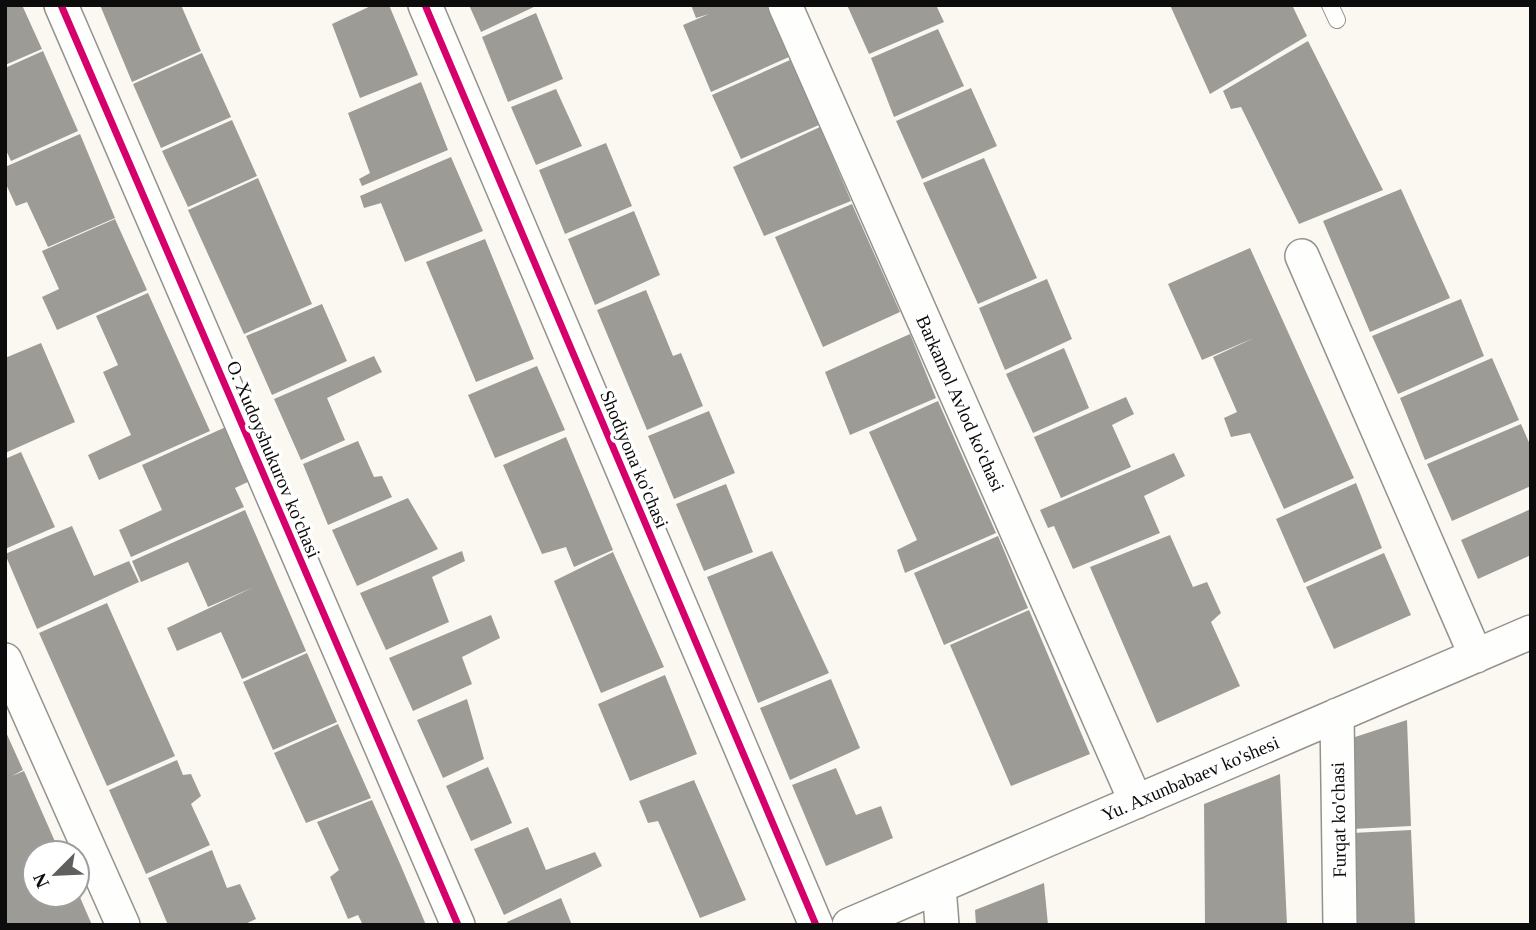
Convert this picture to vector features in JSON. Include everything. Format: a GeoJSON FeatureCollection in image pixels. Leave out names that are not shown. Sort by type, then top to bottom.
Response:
{"type":"FeatureCollection","features":[{"type":"Feature","properties":{"kind":"street","name":"O. Xudoyshukurov ko'chasi"},"geometry":{"type":"LineString","coordinates":[[61,5],[458,925]]}},
{"type":"Feature","properties":{"kind":"street","name":"Shodiyona ko'chasi"},"geometry":{"type":"LineString","coordinates":[[425,5],[816,925]]}},
{"type":"Feature","properties":{"kind":"street","name":"Barkamol Avlod ko'chasi"},"geometry":{"type":"LineString","coordinates":[[785,5],[1136,802]]}},
{"type":"Feature","properties":{"kind":"street"},"geometry":{"type":"LineString","coordinates":[[1303,256],[1476,656]]}},
{"type":"Feature","properties":{"kind":"street","name":"Yu. Axunbabaev ko'shesi"},"geometry":{"type":"LineString","coordinates":[[849,925],[1531,632]]}},
{"type":"Feature","properties":{"kind":"street"},"geometry":{"type":"LineString","coordinates":[[5,660],[123,925]]}},
{"type":"Feature","properties":{"kind":"street","name":"Furqat ko'chasi"},"geometry":{"type":"LineString","coordinates":[[1337,715],[1340,925]]}},
{"type":"Feature","properties":{"kind":"street"},"geometry":{"type":"LineString","coordinates":[[939,887],[943,925]]}},
{"type":"Feature","properties":{"kind":"building"},"geometry":{"type":"Polygon","coordinates":[[[5,5],[22,5],[42,49],[5,65],[5,5]]]}},
{"type":"Feature","properties":{"kind":"building"},"geometry":{"type":"Polygon","coordinates":[[[100,5],[181,5],[201,51],[132,82],[100,5]]]}},
{"type":"Feature","properties":{"kind":"building"},"geometry":{"type":"Polygon","coordinates":[[[373,5],[389,5],[418,75],[360,98],[332,24],[373,5]]]}},
{"type":"Feature","properties":{"kind":"building"},"geometry":{"type":"Polygon","coordinates":[[[469,5],[538,5],[481,32],[469,5]]]}},
{"type":"Feature","properties":{"kind":"building"},"geometry":{"type":"Polygon","coordinates":[[[691,5],[766,5],[789,57],[711,92],[683,25],[709,14],[696,18],[691,5]]]}},
{"type":"Feature","properties":{"kind":"building"},"geometry":{"type":"Polygon","coordinates":[[[847,5],[936,5],[944,22],[869,54],[847,5]]]}},
{"type":"Feature","properties":{"kind":"building"},"geometry":{"type":"Polygon","coordinates":[[[1170,5],[1292,5],[1307,36],[1210,94],[1170,5]]]}},
{"type":"Feature","properties":{"kind":"building"},"geometry":{"type":"Polygon","coordinates":[[[536,13],[563,79],[508,102],[482,37],[536,13]]]}},
{"type":"Feature","properties":{"kind":"building"},"geometry":{"type":"Polygon","coordinates":[[[938,29],[964,86],[894,117],[871,58],[938,29]]]}},
{"type":"Feature","properties":{"kind":"building"},"geometry":{"type":"Polygon","coordinates":[[[1308,41],[1383,190],[1299,224],[1241,107],[1231,109],[1223,91],[1308,41]]]}},
{"type":"Feature","properties":{"kind":"building"},"geometry":{"type":"Polygon","coordinates":[[[43,51],[78,131],[11,161],[5,148],[5,68],[43,51]]]}},
{"type":"Feature","properties":{"kind":"building"},"geometry":{"type":"Polygon","coordinates":[[[202,53],[231,117],[161,148],[133,84],[202,53]]]}},
{"type":"Feature","properties":{"kind":"building"},"geometry":{"type":"Polygon","coordinates":[[[790,60],[819,125],[741,159],[712,95],[790,60]]]}},
{"type":"Feature","properties":{"kind":"building"},"geometry":{"type":"Polygon","coordinates":[[[421,82],[448,150],[362,186],[359,179],[370,173],[348,113],[421,82]]]}},
{"type":"Feature","properties":{"kind":"building"},"geometry":{"type":"Polygon","coordinates":[[[971,88],[997,146],[922,179],[896,121],[971,88]]]}},
{"type":"Feature","properties":{"kind":"building"},"geometry":{"type":"Polygon","coordinates":[[[556,89],[582,146],[536,165],[511,107],[556,89]]]}},
{"type":"Feature","properties":{"kind":"building"},"geometry":{"type":"Polygon","coordinates":[[[232,120],[257,176],[188,207],[162,151],[232,120]]]}},
{"type":"Feature","properties":{"kind":"building"},"geometry":{"type":"Polygon","coordinates":[[[820,127],[851,201],[764,236],[733,167],[820,127]]]}},
{"type":"Feature","properties":{"kind":"building"},"geometry":{"type":"Polygon","coordinates":[[[80,134],[115,218],[48,247],[27,202],[16,206],[5,182],[5,167],[80,134]]]}},
{"type":"Feature","properties":{"kind":"building"},"geometry":{"type":"Polygon","coordinates":[[[606,143],[632,206],[565,234],[539,170],[606,143]]]}},
{"type":"Feature","properties":{"kind":"building"},"geometry":{"type":"Polygon","coordinates":[[[451,157],[483,231],[405,262],[381,203],[364,208],[360,196],[451,157]]]}},
{"type":"Feature","properties":{"kind":"building"},"geometry":{"type":"Polygon","coordinates":[[[984,158],[1037,278],[978,304],[923,183],[984,158]]]}},
{"type":"Feature","properties":{"kind":"building"},"geometry":{"type":"Polygon","coordinates":[[[258,178],[312,304],[244,334],[188,210],[258,178]]]}},
{"type":"Feature","properties":{"kind":"building"},"geometry":{"type":"Polygon","coordinates":[[[1401,189],[1450,298],[1370,332],[1323,221],[1401,189]]]}},
{"type":"Feature","properties":{"kind":"building"},"geometry":{"type":"Polygon","coordinates":[[[852,204],[900,312],[823,347],[775,237],[852,204]]]}},
{"type":"Feature","properties":{"kind":"building"},"geometry":{"type":"Polygon","coordinates":[[[634,211],[660,275],[595,305],[568,239],[634,211]]]}},
{"type":"Feature","properties":{"kind":"building"},"geometry":{"type":"Polygon","coordinates":[[[115,219],[147,290],[57,330],[42,297],[59,289],[42,251],[115,219]]]}},
{"type":"Feature","properties":{"kind":"building"},"geometry":{"type":"Polygon","coordinates":[[[485,239],[534,359],[476,382],[426,262],[485,239]]]}},
{"type":"Feature","properties":{"kind":"building"},"geometry":{"type":"Polygon","coordinates":[[[1250,248],[1354,478],[1284,509],[1250,433],[1231,437],[1224,418],[1237,412],[1213,357],[1254,338],[1202,360],[1168,284],[1250,248]]]}},
{"type":"Feature","properties":{"kind":"building"},"geometry":{"type":"Polygon","coordinates":[[[1047,279],[1072,339],[1005,370],[979,308],[1047,279]]]}},
{"type":"Feature","properties":{"kind":"building"},"geometry":{"type":"Polygon","coordinates":[[[646,290],[673,356],[681,353],[703,406],[647,430],[597,310],[646,290]]]}},
{"type":"Feature","properties":{"kind":"building"},"geometry":{"type":"Polygon","coordinates":[[[148,293],[210,431],[99,480],[88,455],[131,435],[103,372],[118,365],[96,316],[148,293]]]}},
{"type":"Feature","properties":{"kind":"building"},"geometry":{"type":"Polygon","coordinates":[[[1461,299],[1484,356],[1398,394],[1372,336],[1461,299]]]}},
{"type":"Feature","properties":{"kind":"building"},"geometry":{"type":"Polygon","coordinates":[[[322,304],[347,361],[272,395],[246,336],[322,304]]]}},
{"type":"Feature","properties":{"kind":"building"},"geometry":{"type":"Polygon","coordinates":[[[910,334],[936,398],[850,435],[825,372],[910,334]]]}},
{"type":"Feature","properties":{"kind":"building"},"geometry":{"type":"Polygon","coordinates":[[[41,343],[75,422],[5,453],[5,358],[41,343]]]}},
{"type":"Feature","properties":{"kind":"building"},"geometry":{"type":"Polygon","coordinates":[[[1064,348],[1089,408],[1033,433],[1006,374],[1064,348]]]}},
{"type":"Feature","properties":{"kind":"building"},"geometry":{"type":"Polygon","coordinates":[[[374,356],[382,372],[327,398],[345,440],[301,460],[274,399],[374,356]]]}},
{"type":"Feature","properties":{"kind":"building"},"geometry":{"type":"Polygon","coordinates":[[[1492,358],[1519,420],[1425,460],[1400,398],[1492,358]]]}},
{"type":"Feature","properties":{"kind":"building"},"geometry":{"type":"Polygon","coordinates":[[[537,366],[565,430],[495,458],[468,395],[537,366]]]}},
{"type":"Feature","properties":{"kind":"building"},"geometry":{"type":"Polygon","coordinates":[[[1126,397],[1134,414],[1112,425],[1131,467],[1061,498],[1034,437],[1126,397]]]}},
{"type":"Feature","properties":{"kind":"building"},"geometry":{"type":"Polygon","coordinates":[[[938,401],[996,533],[905,573],[897,550],[917,540],[869,432],[938,401]]]}},
{"type":"Feature","properties":{"kind":"building"},"geometry":{"type":"Polygon","coordinates":[[[709,411],[735,473],[674,499],[648,436],[709,411]]]}},
{"type":"Feature","properties":{"kind":"building"},"geometry":{"type":"Polygon","coordinates":[[[1521,424],[1531,447],[1531,486],[1452,521],[1427,464],[1521,424]]]}},
{"type":"Feature","properties":{"kind":"building"},"geometry":{"type":"Polygon","coordinates":[[[228,426],[252,480],[235,488],[244,507],[131,557],[119,530],[162,510],[142,465],[228,426]]]}},
{"type":"Feature","properties":{"kind":"building"},"geometry":{"type":"Polygon","coordinates":[[[566,437],[613,550],[574,567],[566,547],[542,554],[503,465],[566,437]]]}},
{"type":"Feature","properties":{"kind":"building"},"geometry":{"type":"Polygon","coordinates":[[[358,441],[374,477],[382,476],[392,497],[328,525],[303,464],[358,441]]]}},
{"type":"Feature","properties":{"kind":"building"},"geometry":{"type":"Polygon","coordinates":[[[21,452],[55,527],[5,549],[5,459],[21,452]]]}},
{"type":"Feature","properties":{"kind":"building"},"geometry":{"type":"Polygon","coordinates":[[[1174,453],[1185,476],[1144,496],[1160,533],[1073,569],[1054,526],[1048,528],[1040,510],[1174,453]]]}},
{"type":"Feature","properties":{"kind":"building"},"geometry":{"type":"Polygon","coordinates":[[[1356,483],[1382,548],[1304,583],[1276,519],[1356,483]]]}},
{"type":"Feature","properties":{"kind":"building"},"geometry":{"type":"Polygon","coordinates":[[[726,484],[753,552],[704,571],[676,504],[726,484]]]}},
{"type":"Feature","properties":{"kind":"building"},"geometry":{"type":"Polygon","coordinates":[[[408,498],[438,549],[357,586],[332,530],[408,498]]]}},
{"type":"Feature","properties":{"kind":"building"},"geometry":{"type":"Polygon","coordinates":[[[1531,509],[1531,555],[1478,579],[1461,540],[1531,509]]]}},
{"type":"Feature","properties":{"kind":"building"},"geometry":{"type":"Polygon","coordinates":[[[245,510],[306,651],[242,679],[221,632],[177,651],[167,628],[254,587],[208,607],[188,562],[141,582],[132,561],[245,510]]]}},
{"type":"Feature","properties":{"kind":"building"},"geometry":{"type":"Polygon","coordinates":[[[72,526],[94,576],[129,561],[139,582],[37,629],[5,554],[72,526]]]}},
{"type":"Feature","properties":{"kind":"building"},"geometry":{"type":"Polygon","coordinates":[[[1170,535],[1193,587],[1207,582],[1221,613],[1211,622],[1240,686],[1157,723],[1090,567],[1170,535]]]}},
{"type":"Feature","properties":{"kind":"building"},"geometry":{"type":"Polygon","coordinates":[[[998,536],[1028,608],[944,645],[914,573],[998,536]]]}},
{"type":"Feature","properties":{"kind":"building"},"geometry":{"type":"Polygon","coordinates":[[[462,551],[465,561],[432,577],[449,622],[386,650],[360,593],[462,551]]]}},
{"type":"Feature","properties":{"kind":"building"},"geometry":{"type":"Polygon","coordinates":[[[772,551],[829,673],[758,703],[707,577],[772,551]]]}},
{"type":"Feature","properties":{"kind":"building"},"geometry":{"type":"Polygon","coordinates":[[[613,552],[664,667],[601,693],[554,581],[613,552]]]}},
{"type":"Feature","properties":{"kind":"building"},"geometry":{"type":"Polygon","coordinates":[[[1384,553],[1411,615],[1334,649],[1306,587],[1384,553]]]}},
{"type":"Feature","properties":{"kind":"building"},"geometry":{"type":"Polygon","coordinates":[[[107,603],[175,756],[107,786],[39,633],[107,603]]]}},
{"type":"Feature","properties":{"kind":"building"},"geometry":{"type":"Polygon","coordinates":[[[1029,610],[1090,754],[1011,786],[950,645],[1029,610]]]}},
{"type":"Feature","properties":{"kind":"building"},"geometry":{"type":"Polygon","coordinates":[[[491,615],[500,638],[462,657],[472,684],[413,711],[389,658],[491,615]]]}},
{"type":"Feature","properties":{"kind":"building"},"geometry":{"type":"Polygon","coordinates":[[[307,653],[337,722],[273,750],[243,682],[307,653]]]}},
{"type":"Feature","properties":{"kind":"building"},"geometry":{"type":"Polygon","coordinates":[[[665,675],[697,754],[630,781],[598,704],[665,675]]]}},
{"type":"Feature","properties":{"kind":"building"},"geometry":{"type":"Polygon","coordinates":[[[831,679],[860,748],[790,780],[760,708],[831,679]]]}},
{"type":"Feature","properties":{"kind":"building"},"geometry":{"type":"Polygon","coordinates":[[[467,699],[484,759],[443,778],[417,720],[467,699]]]}},
{"type":"Feature","properties":{"kind":"building"},"geometry":{"type":"Polygon","coordinates":[[[1407,720],[1411,826],[1352,829],[1349,739],[1407,720]]]}},
{"type":"Feature","properties":{"kind":"building"},"geometry":{"type":"Polygon","coordinates":[[[338,724],[371,798],[306,823],[274,753],[338,724]]]}},
{"type":"Feature","properties":{"kind":"building"},"geometry":{"type":"Polygon","coordinates":[[[5,730],[23,770],[12,776],[24,771],[54,839],[21,839],[21,909],[85,909],[92,925],[5,925],[5,730]]]}},
{"type":"Feature","properties":{"kind":"building"},"geometry":{"type":"Polygon","coordinates":[[[177,760],[183,775],[191,774],[201,796],[191,804],[210,845],[146,874],[109,790],[177,760]]]}},
{"type":"Feature","properties":{"kind":"building"},"geometry":{"type":"Polygon","coordinates":[[[488,767],[512,823],[471,841],[446,786],[488,767]]]}},
{"type":"Feature","properties":{"kind":"building"},"geometry":{"type":"Polygon","coordinates":[[[836,768],[856,815],[881,806],[893,838],[826,866],[792,785],[836,768]]]}},
{"type":"Feature","properties":{"kind":"building"},"geometry":{"type":"Polygon","coordinates":[[[1280,774],[1287,925],[1205,925],[1204,804],[1280,774]]]}},
{"type":"Feature","properties":{"kind":"building"},"geometry":{"type":"Polygon","coordinates":[[[694,780],[746,900],[700,918],[658,821],[648,823],[639,801],[694,780]]]}},
{"type":"Feature","properties":{"kind":"building"},"geometry":{"type":"Polygon","coordinates":[[[372,800],[426,925],[363,925],[358,915],[348,919],[330,877],[339,870],[317,822],[372,800]]]}},
{"type":"Feature","properties":{"kind":"building"},"geometry":{"type":"Polygon","coordinates":[[[528,827],[546,870],[595,852],[602,866],[504,915],[474,849],[528,827]]]}},
{"type":"Feature","properties":{"kind":"building"},"geometry":{"type":"Polygon","coordinates":[[[1411,830],[1415,925],[1357,925],[1352,833],[1411,830]]]}},
{"type":"Feature","properties":{"kind":"building"},"geometry":{"type":"Polygon","coordinates":[[[212,850],[227,888],[240,884],[256,919],[243,925],[168,925],[148,878],[212,850]]]}},
{"type":"Feature","properties":{"kind":"building"},"geometry":{"type":"Polygon","coordinates":[[[1044,883],[1048,925],[976,925],[975,910],[1044,883]]]}},
{"type":"Feature","properties":{"kind":"building"},"geometry":{"type":"Polygon","coordinates":[[[561,898],[572,925],[508,925],[507,922],[561,898]]]}},
{"type":"Feature","properties":{"kind":"cycle path"},"geometry":{"type":"LineString","coordinates":[[61,5],[458,925]]}},
{"type":"Feature","properties":{"kind":"cycle path"},"geometry":{"type":"LineString","coordinates":[[425,5],[816,925]]}}]}
